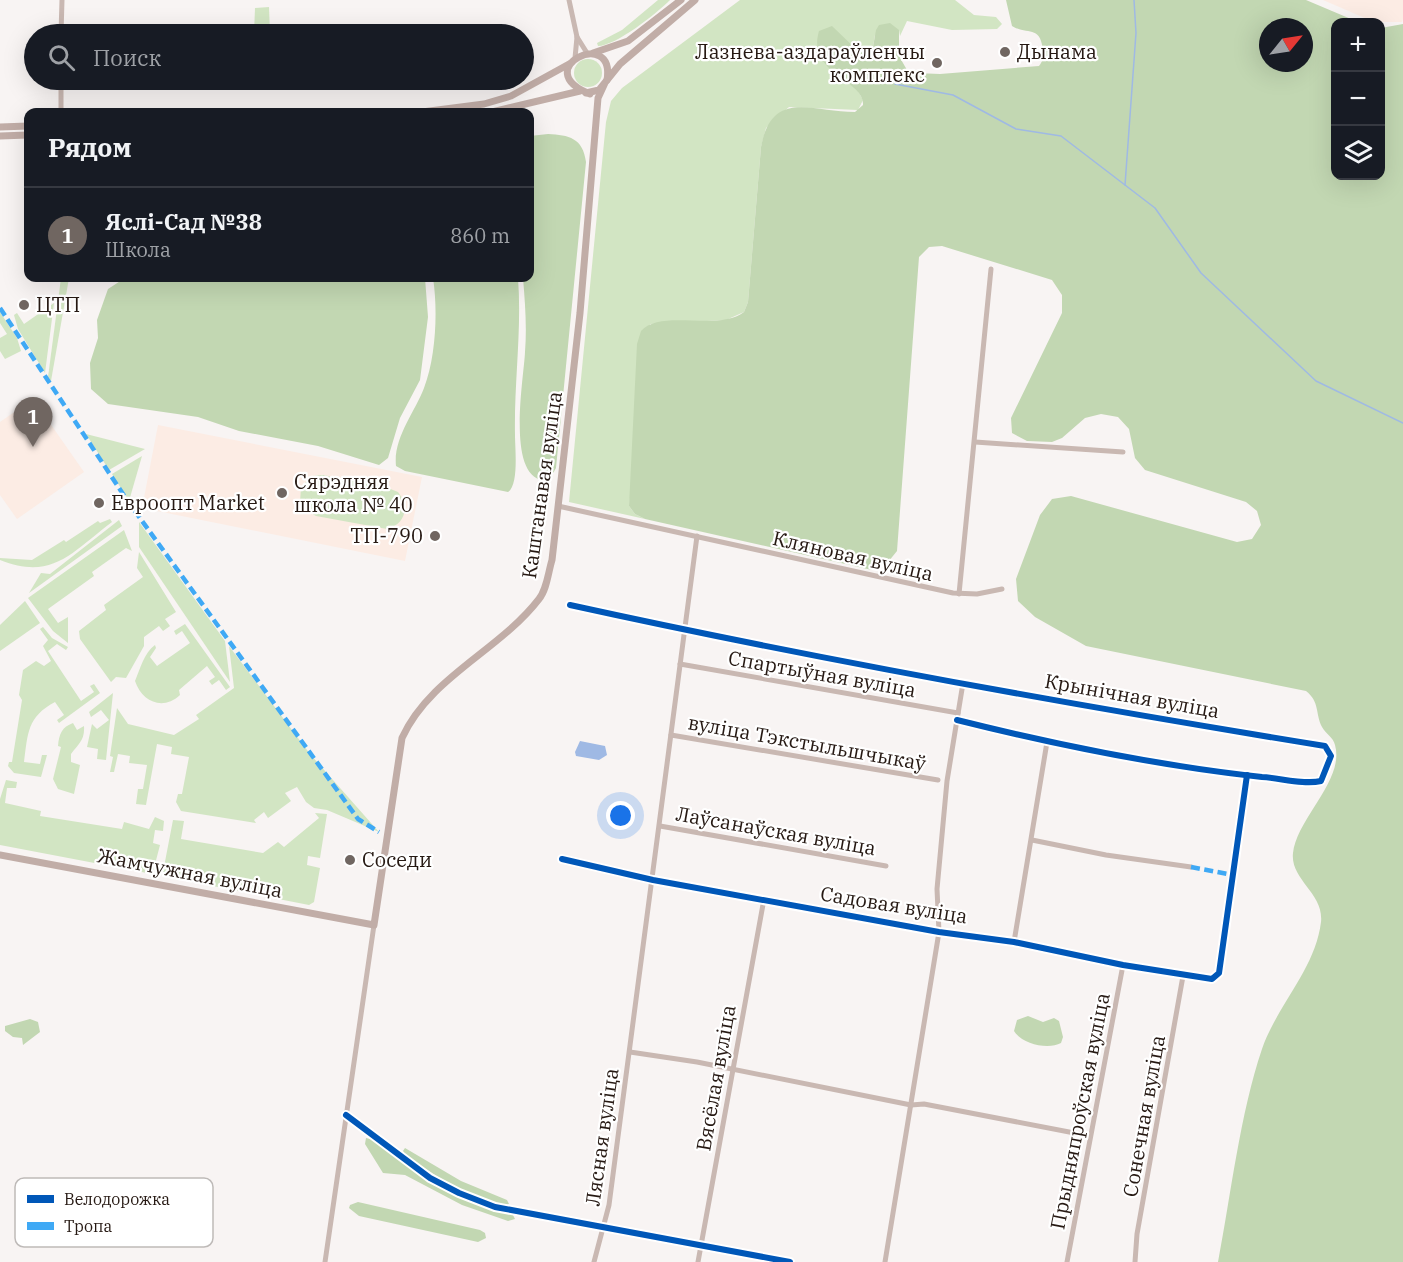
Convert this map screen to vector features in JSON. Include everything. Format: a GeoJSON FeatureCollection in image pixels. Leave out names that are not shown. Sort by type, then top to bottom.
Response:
{"type":"FeatureCollection","features":[{"type":"Feature","properties":{"kind":"main road"},"geometry":{"type":"LineString","coordinates":[[534,83],[573,60],[628,41],[681,0]]}},
{"type":"Feature","properties":{"kind":"main road"},"geometry":{"type":"LineString","coordinates":[[510,108],[583,92],[593,92],[605,83],[620,64],[695,0]]}},
{"type":"Feature","properties":{"kind":"main road"},"geometry":{"type":"LineString","coordinates":[[590,53],[607,67],[605,83]]}},
{"type":"Feature","properties":{"kind":"main road"},"geometry":{"type":"LineString","coordinates":[[573,60],[568,69],[570,82],[583,92],[598,98]]}},
{"type":"Feature","properties":{"kind":"main road","name":"Каштанавая вуліца"},"geometry":{"type":"LineString","coordinates":[[374,925],[402,738],[422,704],[512,627],[539,599],[544,590],[552,560],[580,313],[598,98],[605,83]]}},
{"type":"Feature","properties":{"kind":"main road"},"geometry":{"type":"LineString","coordinates":[[453,108],[484,104],[511,96],[521,90]]}},
{"type":"Feature","properties":{"kind":"main road"},"geometry":{"type":"LineString","coordinates":[[0,127],[24,126]]}},
{"type":"Feature","properties":{"kind":"main road"},"geometry":{"type":"LineString","coordinates":[[0,136],[24,135]]}},
{"type":"Feature","properties":{"kind":"main road","name":"Жамчужная вуліца"},"geometry":{"type":"LineString","coordinates":[[0,855],[374,925]]}},
{"type":"Feature","properties":{"kind":"street"},"geometry":{"type":"LineString","coordinates":[[61,24],[62,0]]}},
{"type":"Feature","properties":{"kind":"street"},"geometry":{"type":"LineString","coordinates":[[569,0],[577,37],[573,60]]}},
{"type":"Feature","properties":{"kind":"street"},"geometry":{"type":"LineString","coordinates":[[577,37],[590,53]]}},
{"type":"Feature","properties":{"kind":"street"},"geometry":{"type":"LineString","coordinates":[[61,90],[61,108]]}},
{"type":"Feature","properties":{"kind":"street"},"geometry":{"type":"LineString","coordinates":[[959,594],[991,269]]}},
{"type":"Feature","properties":{"kind":"street"},"geometry":{"type":"LineString","coordinates":[[975,442],[1124,452]]}},
{"type":"Feature","properties":{"kind":"street","name":"Кляновая вуліца"},"geometry":{"type":"LineString","coordinates":[[558,506],[959,594],[977,594],[1002,589]]}},
{"type":"Feature","properties":{"kind":"street","name":"Лясная вуліца"},"geometry":{"type":"LineString","coordinates":[[594,1262],[609,1205],[698,536]]}},
{"type":"Feature","properties":{"kind":"street","name":"Крынічная вуліца"},"geometry":{"type":"LineString","coordinates":[[570,605],[684,630],[1325,746],[1331,756],[1325,777],[1317,782],[1247,775],[1047,741]]}},
{"type":"Feature","properties":{"kind":"street","name":"Спартыўная вуліца"},"geometry":{"type":"LineString","coordinates":[[680,664],[958,717],[1047,741]]}},
{"type":"Feature","properties":{"kind":"street"},"geometry":{"type":"LineString","coordinates":[[885,1262],[939,932],[936,888],[947,781],[963,682]]}},
{"type":"Feature","properties":{"kind":"street","name":"вуліца Тэкстыльшчыкаў"},"geometry":{"type":"LineString","coordinates":[[671,735],[938,780]]}},
{"type":"Feature","properties":{"kind":"street"},"geometry":{"type":"LineString","coordinates":[[1014,942],[1047,741]]}},
{"type":"Feature","properties":{"kind":"street","name":"Садовая вуліца"},"geometry":{"type":"LineString","coordinates":[[562,859],[653,880],[939,932],[1014,942],[1123,965],[1212,980],[1219,973],[1247,775]]}},
{"type":"Feature","properties":{"kind":"street","name":"Лаўсанаўская вуліца"},"geometry":{"type":"LineString","coordinates":[[660,826],[886,866]]}},
{"type":"Feature","properties":{"kind":"street"},"geometry":{"type":"LineString","coordinates":[[1032,840],[1106,855],[1191,867]]}},
{"type":"Feature","properties":{"kind":"street","name":"Вясёлая вуліца"},"geometry":{"type":"LineString","coordinates":[[698,1262],[764,899]]}},
{"type":"Feature","properties":{"kind":"street"},"geometry":{"type":"LineString","coordinates":[[325,1262],[374,925]]}},
{"type":"Feature","properties":{"kind":"street","name":"Прыдняпроўская вуліца"},"geometry":{"type":"LineString","coordinates":[[1067,1262],[1123,965]]}},
{"type":"Feature","properties":{"kind":"street","name":"Сонечная вуліца"},"geometry":{"type":"LineString","coordinates":[[1135,1262],[1137,1234],[1183,976]]}},
{"type":"Feature","properties":{"kind":"street","name":"Лясная вуліца"},"geometry":{"type":"LineString","coordinates":[[630,1052],[689,1060],[733,1071],[911,1106],[924,1104],[1090,1136]]}},
{"type":"Feature","properties":{"kind":"street"},"geometry":{"type":"LineString","coordinates":[[346,1115],[430,1178],[459,1193],[495,1207],[790,1262]]}},
{"type":"Feature","properties":{"kind":"shaded area"},"geometry":{"type":"Polygon","coordinates":[[[1323,0],[1403,0],[1402,22],[1385,22],[1385,18],[1365,18],[1323,0]]]}},
{"type":"Feature","properties":{"kind":"shaded area"},"geometry":{"type":"Polygon","coordinates":[[[33,399],[84,472],[17,519],[0,495],[0,422],[33,399]]]}},
{"type":"Feature","properties":{"kind":"shaded area","name":"Сярэдняя школа № 40"},"geometry":{"type":"Polygon","coordinates":[[[158,425],[422,477],[405,561],[142,508],[158,425]]]}},
{"type":"Feature","properties":{"kind":"green space"},"geometry":{"type":"Polygon","coordinates":[[[658,0],[670,0],[625,35],[606,45],[598,46],[597,43],[622,30],[658,0]]]}},
{"type":"Feature","properties":{"kind":"green space"},"geometry":{"type":"Polygon","coordinates":[[[740,0],[955,0],[974,15],[996,17],[1002,24],[997,29],[952,30],[907,21],[900,36],[899,30],[875,35],[870,51],[858,51],[853,46],[835,75],[857,89],[863,100],[858,110],[789,107],[766,128],[761,147],[748,302],[744,312],[726,320],[650,324],[629,506],[635,514],[645,519],[569,502],[606,122],[611,101],[622,88],[740,0]]]}},
{"type":"Feature","properties":{"kind":"green space"},"geometry":{"type":"Polygon","coordinates":[[[1006,0],[1306,0],[1349,18],[1331,18],[1331,180],[1385,180],[1385,27],[1403,24],[1403,1262],[1218,1262],[1242,1127],[1254,1074],[1269,1033],[1304,972],[1321,922],[1321,912],[1317,903],[1293,863],[1293,853],[1296,840],[1333,772],[1336,758],[1335,745],[1322,727],[1313,699],[1306,691],[1086,646],[1035,617],[1018,601],[1016,579],[1040,515],[1052,499],[1071,496],[1237,542],[1252,539],[1261,525],[1257,511],[1246,502],[1145,470],[1135,458],[1129,429],[1118,417],[1101,414],[1085,418],[1062,438],[1052,442],[1027,441],[1012,433],[1011,418],[1062,313],[1062,295],[1052,280],[942,246],[929,247],[919,257],[897,551],[884,567],[872,570],[645,519],[635,514],[629,506],[637,344],[641,331],[650,324],[662,321],[720,320],[733,318],[744,312],[748,302],[761,147],[766,129],[774,117],[784,110],[796,107],[855,112],[863,105],[861,96],[855,89],[828,67],[821,57],[817,46],[819,31],[832,26],[858,51],[864,53],[873,47],[879,25],[890,23],[899,30],[899,56],[907,70],[916,73],[940,74],[1039,66],[1043,54],[1040,38],[1033,32],[1012,26],[1006,0]]]}},
{"type":"Feature","properties":{"kind":"green space"},"geometry":{"type":"Polygon","coordinates":[[[269,7],[270,24],[254,24],[255,8],[269,7]]]}},
{"type":"Feature","properties":{"kind":"green space"},"geometry":{"type":"Polygon","coordinates":[[[588,59],[598,63],[602,73],[598,83],[588,87],[578,83],[574,73],[578,63],[588,59]]]}},
{"type":"Feature","properties":{"kind":"green space"},"geometry":{"type":"Polygon","coordinates":[[[562,135],[574,139],[582,148],[586,162],[556,468],[552,475],[543,480],[532,474],[524,462],[520,424],[526,333],[523,282],[534,282],[534,136],[562,135]]]}},
{"type":"Feature","properties":{"kind":"green space"},"geometry":{"type":"Polygon","coordinates":[[[60,282],[68,282],[51,381],[48,377],[60,282]]]}},
{"type":"Feature","properties":{"kind":"green space"},"geometry":{"type":"Polygon","coordinates":[[[119,282],[425,282],[428,317],[420,380],[400,418],[388,458],[379,465],[318,446],[239,431],[198,417],[108,404],[91,389],[90,363],[98,338],[97,320],[108,289],[119,282]]]}},
{"type":"Feature","properties":{"kind":"green space"},"geometry":{"type":"Polygon","coordinates":[[[433,282],[518,282],[516,466],[514,482],[508,492],[405,471],[396,466],[401,435],[428,376],[436,319],[433,282]]]}},
{"type":"Feature","properties":{"kind":"green space"},"geometry":{"type":"Polygon","coordinates":[[[54,303],[45,373],[18,329],[14,315],[17,313],[24,324],[54,303]]]}},
{"type":"Feature","properties":{"kind":"green space"},"geometry":{"type":"Polygon","coordinates":[[[0,312],[17,338],[21,351],[5,359],[0,351],[0,338],[7,334],[0,323],[0,312]]]}},
{"type":"Feature","properties":{"kind":"green space"},"geometry":{"type":"Polygon","coordinates":[[[86,434],[145,449],[109,470],[86,434]]]}},
{"type":"Feature","properties":{"kind":"green space"},"geometry":{"type":"Polygon","coordinates":[[[142,456],[129,501],[112,474],[142,456]]]}},
{"type":"Feature","properties":{"kind":"green space"},"geometry":{"type":"Polygon","coordinates":[[[323,475],[398,492],[404,501],[405,511],[402,519],[387,529],[316,516],[307,511],[300,503],[301,487],[312,476],[323,475]]]}},
{"type":"Feature","properties":{"kind":"green space"},"geometry":{"type":"Polygon","coordinates":[[[110,519],[112,522],[73,553],[48,565],[18,566],[0,560],[0,558],[32,560],[64,540],[66,542],[98,521],[100,523],[110,519]]]}},
{"type":"Feature","properties":{"kind":"green space"},"geometry":{"type":"Polygon","coordinates":[[[119,520],[122,526],[29,593],[41,573],[50,574],[119,520]]]}},
{"type":"Feature","properties":{"kind":"green space"},"geometry":{"type":"Polygon","coordinates":[[[139,522],[225,641],[230,682],[139,547],[139,522]]]}},
{"type":"Feature","properties":{"kind":"green space"},"geometry":{"type":"Polygon","coordinates":[[[124,530],[132,551],[126,548],[92,572],[94,576],[48,609],[58,623],[68,617],[68,643],[53,631],[28,598],[124,530]]]}},
{"type":"Feature","properties":{"kind":"green space"},"geometry":{"type":"Polygon","coordinates":[[[139,552],[176,612],[165,619],[170,626],[163,631],[159,626],[144,637],[144,646],[126,678],[116,677],[111,682],[80,639],[79,631],[106,610],[104,605],[143,577],[137,568],[139,552]]]}},
{"type":"Feature","properties":{"kind":"green space"},"geometry":{"type":"Polygon","coordinates":[[[25,601],[40,623],[0,651],[0,625],[25,601]]]}},
{"type":"Feature","properties":{"kind":"green space"},"geometry":{"type":"Polygon","coordinates":[[[185,624],[230,687],[226,690],[219,680],[212,685],[209,681],[215,677],[207,666],[179,690],[180,695],[173,700],[167,703],[154,702],[143,694],[135,681],[148,652],[155,645],[156,648],[150,657],[157,666],[190,643],[182,631],[176,635],[174,631],[185,624]]]}},
{"type":"Feature","properties":{"kind":"green space"},"geometry":{"type":"Polygon","coordinates":[[[43,627],[52,638],[68,647],[66,650],[57,644],[48,651],[81,701],[94,692],[90,686],[94,684],[100,693],[59,723],[57,720],[64,715],[55,702],[34,720],[28,734],[24,762],[40,764],[42,755],[47,755],[41,777],[14,773],[8,766],[9,762],[12,762],[22,700],[19,695],[23,670],[36,661],[44,666],[51,661],[43,646],[48,640],[40,629],[43,627]]]}},
{"type":"Feature","properties":{"kind":"green space"},"geometry":{"type":"Polygon","coordinates":[[[229,646],[310,754],[379,832],[327,810],[314,808],[306,802],[297,787],[285,793],[291,801],[268,818],[264,812],[254,820],[256,823],[181,811],[176,802],[178,794],[182,794],[189,757],[171,754],[172,747],[157,744],[146,805],[136,804],[138,789],[143,789],[147,765],[129,763],[130,756],[118,754],[114,772],[110,772],[117,708],[128,724],[174,735],[199,719],[196,715],[234,688],[229,646]]]}},
{"type":"Feature","properties":{"kind":"green space"},"geometry":{"type":"Polygon","coordinates":[[[113,693],[106,760],[97,759],[98,749],[87,747],[92,724],[97,729],[109,720],[101,710],[91,717],[89,712],[113,693]]]}},
{"type":"Feature","properties":{"kind":"green space"},"geometry":{"type":"Polygon","coordinates":[[[73,723],[77,730],[84,726],[82,739],[71,754],[71,762],[80,765],[74,794],[58,789],[53,779],[61,747],[58,746],[60,735],[66,727],[73,723]]]}},
{"type":"Feature","properties":{"kind":"green space"},"geometry":{"type":"Polygon","coordinates":[[[6,780],[17,782],[16,788],[7,788],[5,803],[41,811],[40,816],[122,829],[124,822],[149,829],[155,817],[164,821],[163,831],[155,830],[153,843],[160,845],[153,872],[147,873],[0,845],[0,799],[6,780]]]}},
{"type":"Feature","properties":{"kind":"green space"},"geometry":{"type":"Polygon","coordinates":[[[315,813],[327,814],[320,858],[308,856],[307,865],[320,868],[314,902],[309,905],[167,877],[163,872],[173,820],[184,821],[181,839],[263,853],[278,842],[284,847],[319,818],[315,813]]]}},
{"type":"Feature","properties":{"kind":"green space"},"geometry":{"type":"Polygon","coordinates":[[[1028,1016],[1043,1022],[1054,1018],[1059,1021],[1063,1037],[1061,1043],[1043,1046],[1018,1036],[1014,1031],[1017,1020],[1028,1016]]]}},
{"type":"Feature","properties":{"kind":"green space"},"geometry":{"type":"Polygon","coordinates":[[[30,1019],[38,1022],[40,1032],[23,1045],[22,1038],[13,1037],[5,1031],[5,1026],[30,1019]]]}},
{"type":"Feature","properties":{"kind":"green space"},"geometry":{"type":"Polygon","coordinates":[[[366,1138],[374,1140],[439,1185],[474,1202],[513,1215],[515,1219],[508,1221],[462,1205],[405,1175],[383,1173],[365,1144],[366,1138]]]}},
{"type":"Feature","properties":{"kind":"green space"},"geometry":{"type":"Polygon","coordinates":[[[405,1148],[461,1181],[507,1200],[509,1204],[503,1206],[452,1186],[406,1156],[403,1151],[405,1148]]]}},
{"type":"Feature","properties":{"kind":"green space"},"geometry":{"type":"Polygon","coordinates":[[[358,1202],[480,1230],[485,1233],[486,1238],[478,1242],[359,1216],[349,1208],[350,1205],[358,1202]]]}},
{"type":"Feature","properties":{"kind":"water"},"geometry":{"type":"Polygon","coordinates":[[[580,741],[605,746],[607,755],[599,760],[576,756],[575,752],[580,741]]]}},
{"type":"Feature","properties":{"kind":"waterway"},"geometry":{"type":"LineString","coordinates":[[1125,185],[1136,33],[1134,0]]}},
{"type":"Feature","properties":{"kind":"waterway"},"geometry":{"type":"LineString","coordinates":[[895,84],[953,95],[1016,129],[1061,136],[1155,208],[1201,273],[1316,381],[1403,423]]}},
{"type":"Feature","properties":{"kind":"marked path"},"geometry":{"type":"LineString","coordinates":[[0,308],[129,503],[358,819],[379,832]]}},
{"type":"Feature","properties":{"kind":"marked path"},"geometry":{"type":"LineString","coordinates":[[1191,867],[1233,875]]}},
{"type":"Feature","properties":{"kind":"cycle path"},"geometry":{"type":"LineString","coordinates":[[570,605],[946,681],[1325,746],[1331,756],[1321,781],[1300,782],[1147,761],[957,720]]}},
{"type":"Feature","properties":{"kind":"cycle path"},"geometry":{"type":"LineString","coordinates":[[562,859],[653,880],[939,932],[1014,942],[1123,965],[1212,979],[1219,973],[1247,775]]}},
{"type":"Feature","properties":{"kind":"cycle path"},"geometry":{"type":"LineString","coordinates":[[346,1115],[430,1178],[459,1193],[495,1207],[790,1262]]}},
{"type":"Feature","properties":{"kind":"place","name":"Дынама"},"geometry":{"type":"Point","coordinates":[1005,52]}},
{"type":"Feature","properties":{"kind":"place","name":"Лазнева-аздараўленчы комплекс"},"geometry":{"type":"Point","coordinates":[937,63]}},
{"type":"Feature","properties":{"kind":"place","name":"ЦТП"},"geometry":{"type":"Point","coordinates":[24,305]}},
{"type":"Feature","properties":{"kind":"place","name":"Яслі-Сад №38"},"geometry":{"type":"Point","coordinates":[33,447]}},
{"type":"Feature","properties":{"kind":"place","name":"Сярэдняя школа № 40"},"geometry":{"type":"Point","coordinates":[282,493]}},
{"type":"Feature","properties":{"kind":"place","name":"Евроопт Market"},"geometry":{"type":"Point","coordinates":[99,503]}},
{"type":"Feature","properties":{"kind":"place","name":"ТП-790"},"geometry":{"type":"Point","coordinates":[435,536]}},
{"type":"Feature","properties":{"kind":"place","name":"Соседи"},"geometry":{"type":"Point","coordinates":[350,860]}}]}
